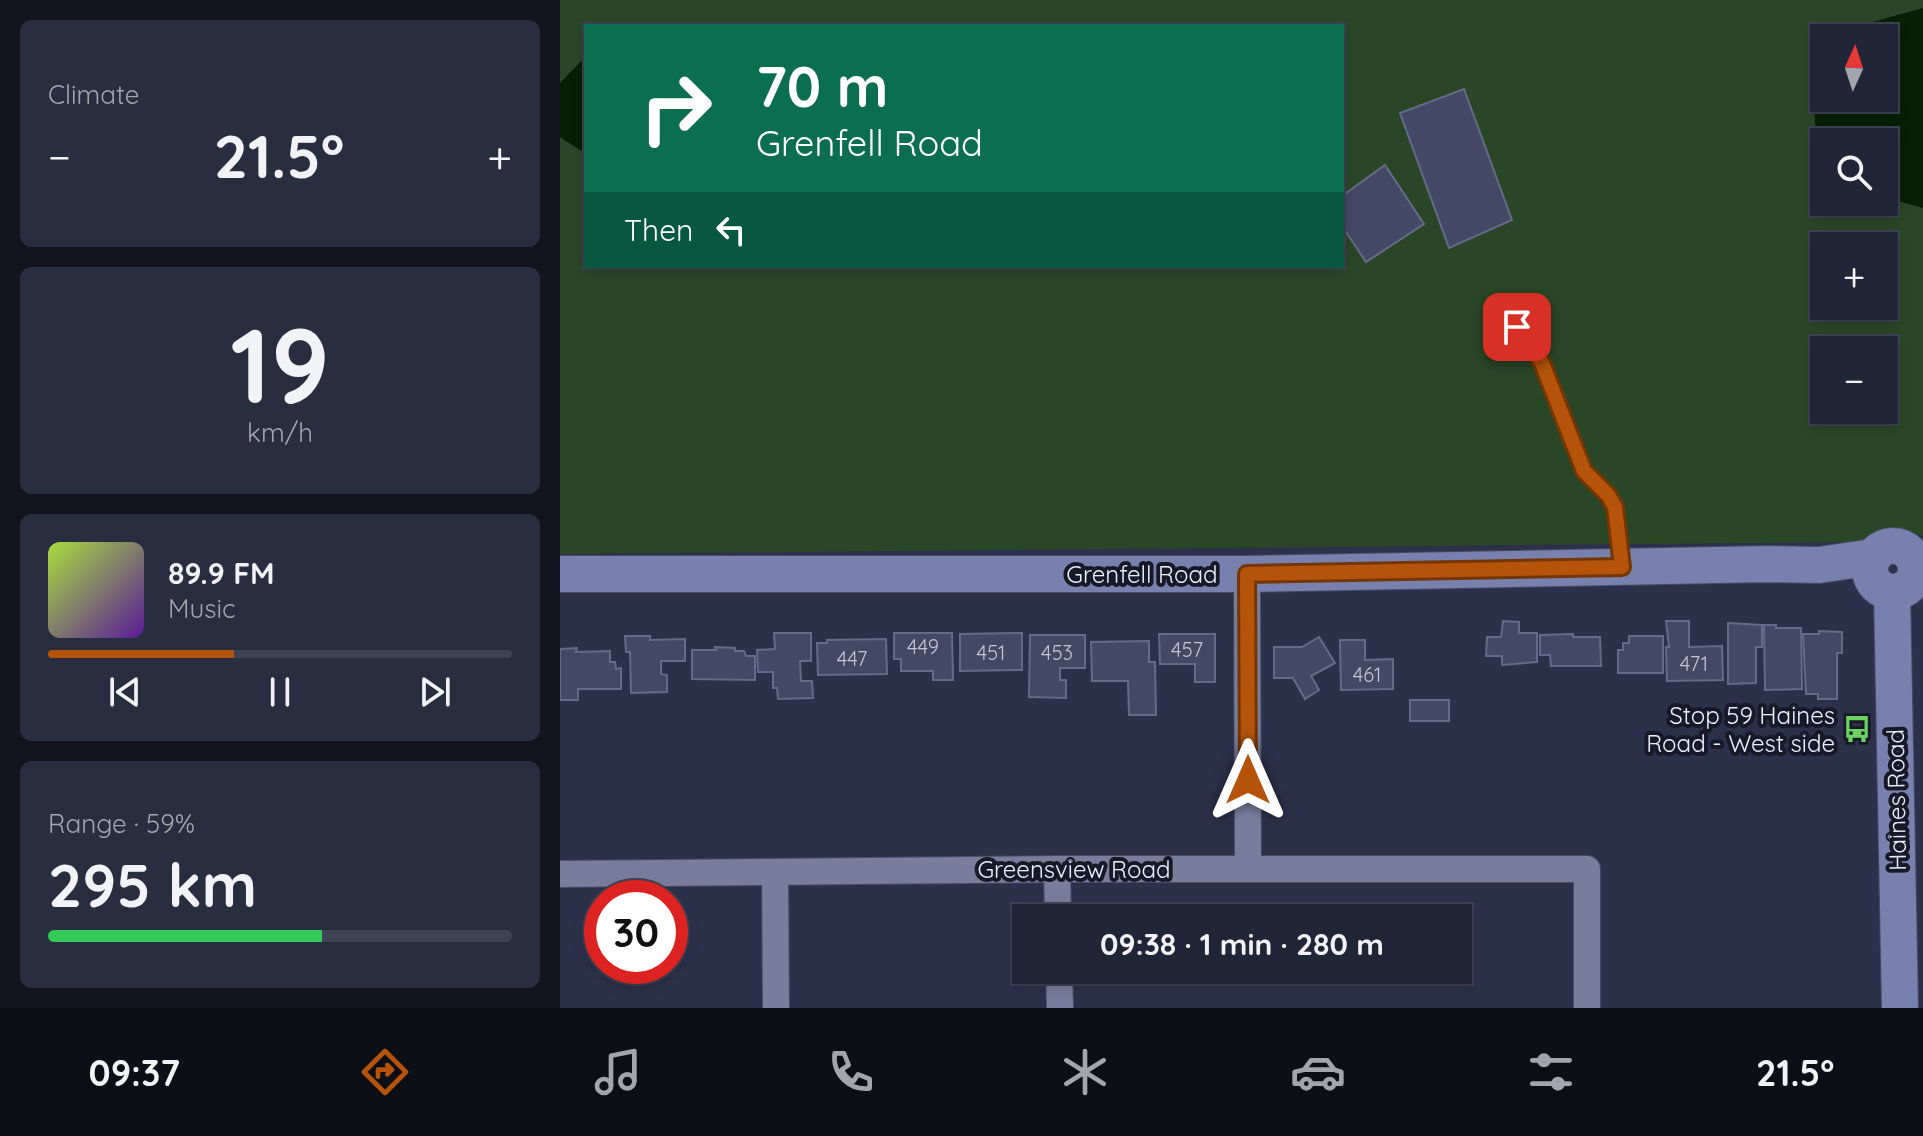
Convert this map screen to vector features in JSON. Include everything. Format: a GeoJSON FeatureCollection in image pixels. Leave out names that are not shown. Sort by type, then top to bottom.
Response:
{"type":"FeatureCollection","features":[{"type":"Feature","properties":{"kind":"main road","name":"Grenfell Road"},"geometry":{"type":"LineString","coordinates":[[560,574],[1247,574],[1819,565],[1901,569]]}},
{"type":"Feature","properties":{"kind":"main road","name":"Haines Road"},"geometry":{"type":"LineString","coordinates":[[1900,1008],[1901,569]]}},
{"type":"Feature","properties":{"kind":"street"},"geometry":{"type":"LineString","coordinates":[[1247,574],[1248,869]]}},
{"type":"Feature","properties":{"kind":"street"},"geometry":{"type":"LineString","coordinates":[[1057,869],[1058,904]]}},
{"type":"Feature","properties":{"kind":"street","name":"Greensview Road"},"geometry":{"type":"LineString","coordinates":[[560,874],[1057,869],[1587,869],[1587,1008]]}},
{"type":"Feature","properties":{"kind":"street"},"geometry":{"type":"LineString","coordinates":[[775,872],[776,1008]]}},
{"type":"Feature","properties":{"kind":"street"},"geometry":{"type":"LineString","coordinates":[[1059,984],[1060,1008]]}},
{"type":"Feature","properties":{"kind":"lane"},"geometry":{"type":"LineString","coordinates":[[1517,327],[1542,363],[1584,471],[1608,495],[1615,507],[1622,567]]}},
{"type":"Feature","properties":{"kind":"shaded area"},"geometry":{"type":"Polygon","coordinates":[[[560,0],[1923,0],[1923,536],[1890,531],[1861,542],[560,554],[560,0]]]}},
{"type":"Feature","properties":{"kind":"shaded area"},"geometry":{"type":"Polygon","coordinates":[[[1923,8],[1923,208],[1898,201],[1898,128],[1815,128],[1815,112],[1898,112],[1898,24],[1865,24],[1923,8]]]}},
{"type":"Feature","properties":{"kind":"shaded area"},"geometry":{"type":"Polygon","coordinates":[[[584,58],[584,153],[560,137],[560,83],[584,58]]]}},
{"type":"Feature","properties":{"kind":"building"},"geometry":{"type":"Polygon","coordinates":[[[1464,89],[1512,220],[1449,248],[1400,113],[1464,89]]]}},
{"type":"Feature","properties":{"kind":"building"},"geometry":{"type":"Polygon","coordinates":[[[1385,165],[1424,224],[1366,262],[1344,229],[1344,195],[1385,165]]]}},
{"type":"Feature","properties":{"kind":"building"},"geometry":{"type":"Polygon","coordinates":[[[1503,621],[1519,622],[1519,633],[1537,633],[1537,662],[1502,665],[1502,656],[1486,656],[1487,637],[1501,637],[1503,621]]]}},
{"type":"Feature","properties":{"kind":"building"},"geometry":{"type":"Polygon","coordinates":[[[1666,621],[1689,621],[1689,647],[1722,646],[1723,680],[1667,681],[1666,647],[1669,647],[1666,621]]]}},
{"type":"Feature","properties":{"kind":"building"},"geometry":{"type":"Polygon","coordinates":[[[1728,623],[1762,625],[1762,647],[1756,647],[1756,683],[1728,684],[1728,623]]]}},
{"type":"Feature","properties":{"kind":"building"},"geometry":{"type":"Polygon","coordinates":[[[1764,625],[1801,628],[1802,689],[1765,690],[1764,625]]]}},
{"type":"Feature","properties":{"kind":"building"},"geometry":{"type":"Polygon","coordinates":[[[1819,631],[1842,632],[1842,653],[1837,653],[1837,699],[1818,699],[1818,694],[1806,694],[1803,634],[1819,634],[1819,631]]]}},
{"type":"Feature","properties":{"kind":"building"},"geometry":{"type":"Polygon","coordinates":[[[774,633],[811,633],[811,661],[800,661],[801,681],[812,681],[813,698],[778,699],[777,688],[773,688],[773,672],[758,672],[757,650],[775,649],[774,633]]]}},
{"type":"Feature","properties":{"kind":"building"},"geometry":{"type":"Polygon","coordinates":[[[894,633],[952,633],[953,680],[933,680],[933,671],[901,671],[901,659],[894,659],[894,633]]]}},
{"type":"Feature","properties":{"kind":"building"},"geometry":{"type":"Polygon","coordinates":[[[1022,633],[1022,670],[960,671],[960,634],[1022,633]]]}},
{"type":"Feature","properties":{"kind":"building"},"geometry":{"type":"Polygon","coordinates":[[[1159,634],[1215,634],[1215,682],[1195,682],[1195,664],[1160,664],[1159,634]]]}},
{"type":"Feature","properties":{"kind":"building"},"geometry":{"type":"Polygon","coordinates":[[[1573,634],[1573,637],[1600,637],[1601,666],[1551,666],[1550,655],[1540,655],[1540,635],[1573,634]]]}},
{"type":"Feature","properties":{"kind":"building"},"geometry":{"type":"Polygon","coordinates":[[[1030,635],[1085,635],[1085,668],[1060,668],[1060,680],[1066,680],[1066,698],[1029,697],[1030,635]]]}},
{"type":"Feature","properties":{"kind":"building"},"geometry":{"type":"Polygon","coordinates":[[[625,636],[650,636],[650,640],[685,639],[685,661],[661,661],[661,674],[667,675],[667,692],[631,693],[630,652],[626,652],[625,636]]]}},
{"type":"Feature","properties":{"kind":"building"},"geometry":{"type":"Polygon","coordinates":[[[1629,636],[1663,636],[1663,673],[1618,673],[1618,650],[1623,650],[1623,643],[1629,643],[1629,636]]]}},
{"type":"Feature","properties":{"kind":"building"},"geometry":{"type":"Polygon","coordinates":[[[1319,637],[1335,663],[1311,676],[1319,690],[1305,699],[1293,678],[1274,678],[1274,647],[1302,647],[1319,637]]]}},
{"type":"Feature","properties":{"kind":"building"},"geometry":{"type":"Polygon","coordinates":[[[886,639],[887,674],[818,675],[817,643],[827,643],[827,640],[886,639]]]}},
{"type":"Feature","properties":{"kind":"building"},"geometry":{"type":"Polygon","coordinates":[[[1340,640],[1365,640],[1365,660],[1393,659],[1393,689],[1341,690],[1340,640]]]}},
{"type":"Feature","properties":{"kind":"building"},"geometry":{"type":"Polygon","coordinates":[[[1149,641],[1149,662],[1155,662],[1156,715],[1129,715],[1128,681],[1092,681],[1091,642],[1149,641]]]}},
{"type":"Feature","properties":{"kind":"building"},"geometry":{"type":"Polygon","coordinates":[[[715,647],[735,648],[735,651],[744,651],[746,656],[755,656],[755,680],[692,679],[692,650],[716,650],[715,647]]]}},
{"type":"Feature","properties":{"kind":"building"},"geometry":{"type":"Polygon","coordinates":[[[577,648],[576,652],[610,651],[610,662],[615,662],[616,669],[621,668],[621,689],[578,689],[578,700],[560,700],[560,649],[577,648]]]}},
{"type":"Feature","properties":{"kind":"building"},"geometry":{"type":"Polygon","coordinates":[[[1410,700],[1449,700],[1449,721],[1410,721],[1410,700]]]}},
{"type":"Feature","properties":{"kind":"place","name":"Stop 59 Haines Road - West side"},"geometry":{"type":"Point","coordinates":[1857,729]}},
{"type":"Feature","properties":{"kind":"route"},"geometry":{"type":"LineString","coordinates":[[1248,780],[1247,574],[1622,567],[1615,507],[1577,459],[1542,363],[1517,327]]}}]}
